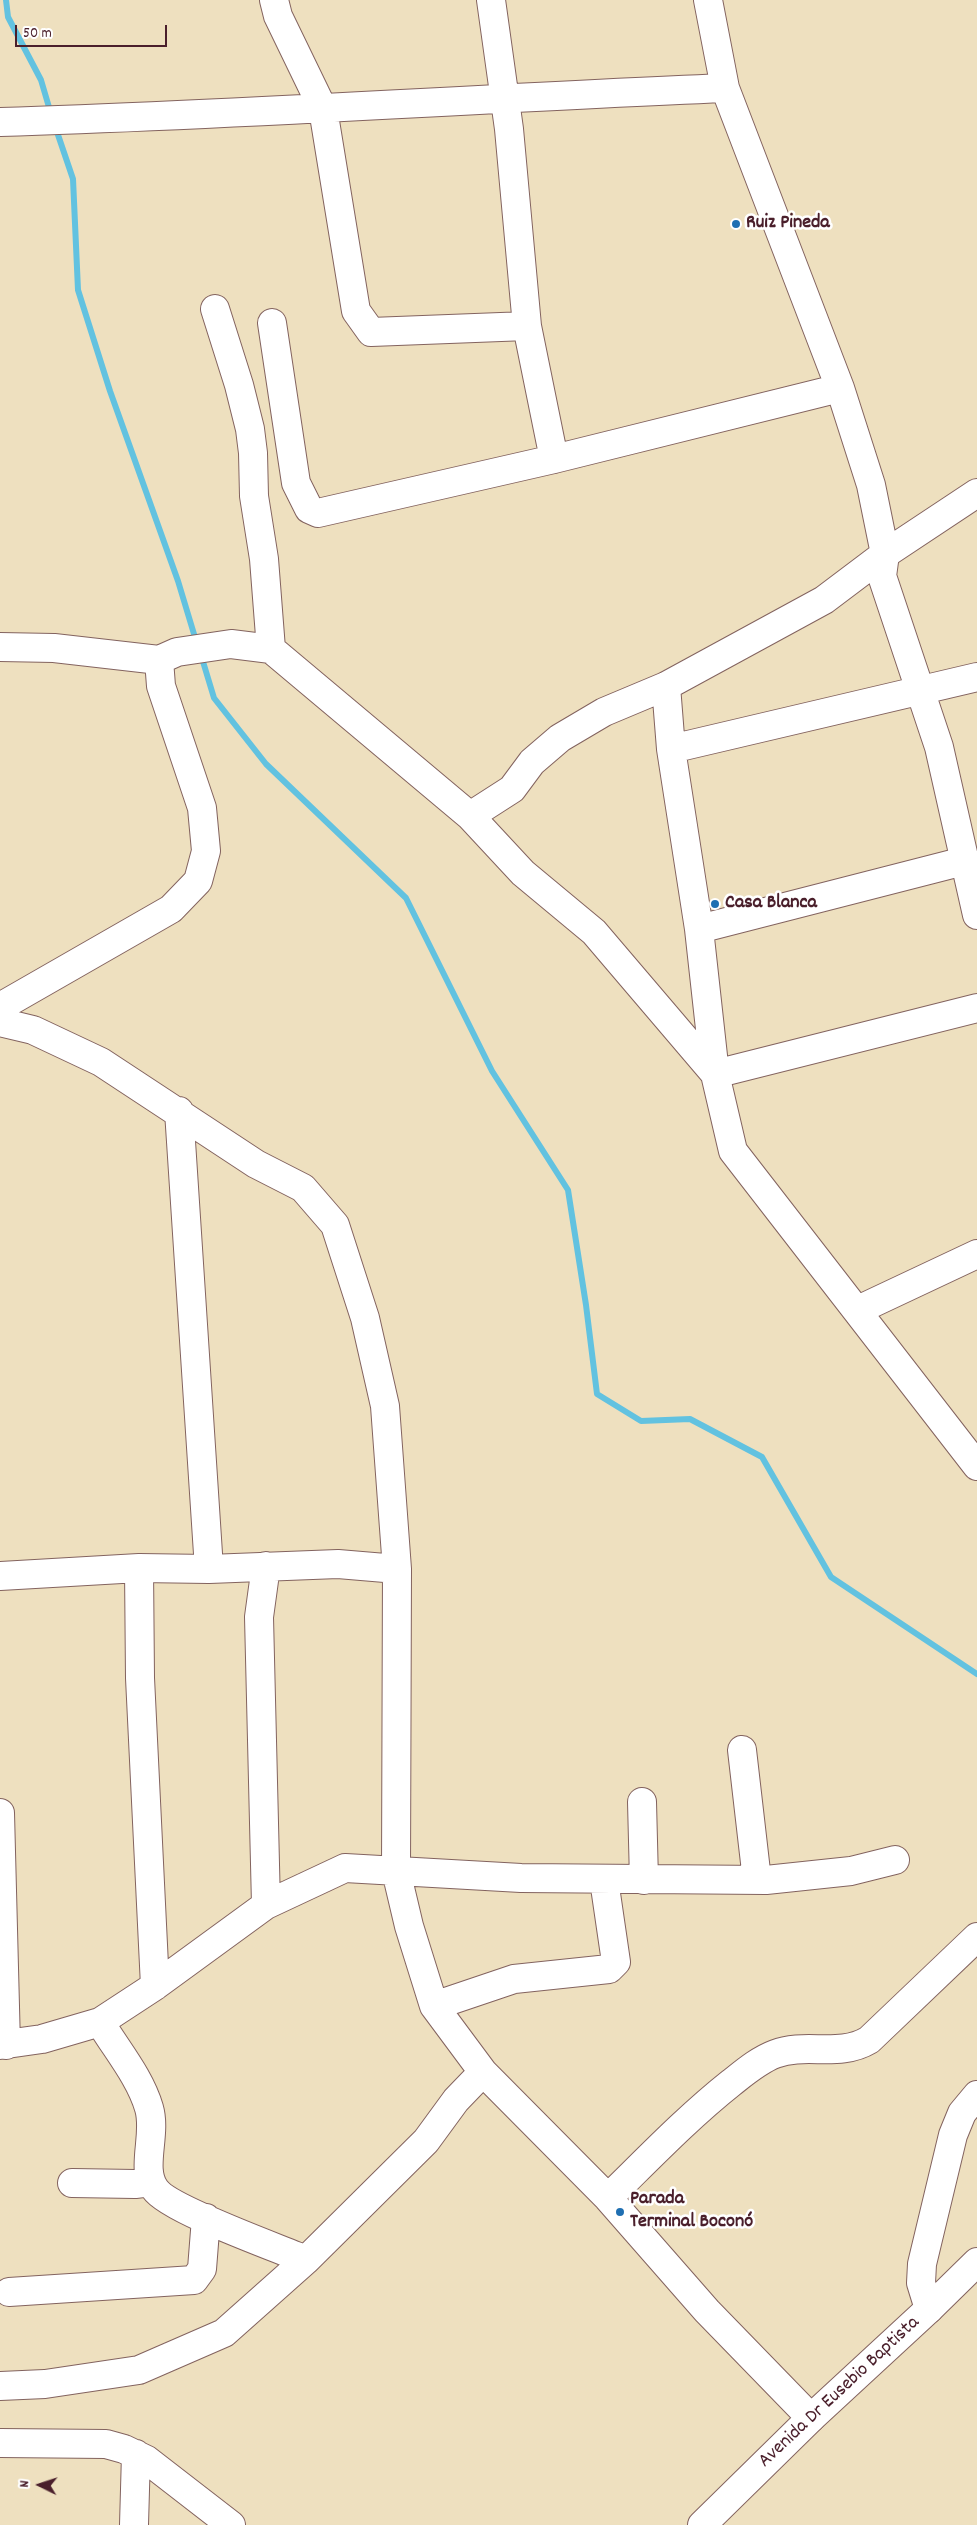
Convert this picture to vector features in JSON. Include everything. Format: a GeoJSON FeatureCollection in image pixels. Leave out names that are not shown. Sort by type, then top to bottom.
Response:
{"type":"FeatureCollection","features":[{"type":"Feature","properties":{"kind":"street"},"geometry":{"type":"LineString","coordinates":[[274,0],[278,16],[323,109],[356,311],[371,332],[527,326]]}},
{"type":"Feature","properties":{"kind":"street"},"geometry":{"type":"LineString","coordinates":[[491,0],[504,97],[527,326],[554,459]]}},
{"type":"Feature","properties":{"kind":"street"},"geometry":{"type":"LineString","coordinates":[[708,0],[725,88],[840,388],[871,485],[885,554],[882,576],[922,689],[940,747],[977,915]]}},
{"type":"Feature","properties":{"kind":"street"},"geometry":{"type":"LineString","coordinates":[[11,122],[323,109],[504,97],[725,88]]}},
{"type":"Feature","properties":{"kind":"street"},"geometry":{"type":"LineString","coordinates":[[215,310],[239,385],[253,453],[254,496],[264,559],[271,649]]}},
{"type":"Feature","properties":{"kind":"street"},"geometry":{"type":"LineString","coordinates":[[272,323],[296,483],[309,509],[318,513],[554,459],[840,388]]}},
{"type":"Feature","properties":{"kind":"street"},"geometry":{"type":"LineString","coordinates":[[253,453],[290,443]]}},
{"type":"Feature","properties":{"kind":"street"},"geometry":{"type":"LineString","coordinates":[[470,816],[512,789],[532,762],[560,738],[604,712],[666,686],[824,600],[885,554],[977,493]]}},
{"type":"Feature","properties":{"kind":"street"},"geometry":{"type":"LineString","coordinates":[[0,647],[54,648],[168,656],[231,644],[271,649],[470,816],[523,873],[594,932],[715,1074]]}},
{"type":"Feature","properties":{"kind":"street"},"geometry":{"type":"LineString","coordinates":[[0,1007],[171,909],[198,881],[206,851],[202,808],[161,686],[168,656]]}},
{"type":"Feature","properties":{"kind":"street"},"geometry":{"type":"LineString","coordinates":[[671,749],[977,677]]}},
{"type":"Feature","properties":{"kind":"street"},"geometry":{"type":"LineString","coordinates":[[666,686],[671,749],[699,929],[715,1074],[733,1151],[977,1466]]}},
{"type":"Feature","properties":{"kind":"street"},"geometry":{"type":"LineString","coordinates":[[699,929],[964,861]]}},
{"type":"Feature","properties":{"kind":"street"},"geometry":{"type":"LineString","coordinates":[[715,1074],[977,1008]]}},
{"type":"Feature","properties":{"kind":"street"},"geometry":{"type":"LineString","coordinates":[[0,1022],[33,1030],[101,1062],[256,1164],[303,1188],[335,1225],[365,1318],[385,1406],[397,1570],[396,1871],[409,1926],[434,2006],[483,2072],[608,2198],[707,2311],[811,2418]]}},
{"type":"Feature","properties":{"kind":"street"},"geometry":{"type":"LineString","coordinates":[[178,1111],[209,1569]]}},
{"type":"Feature","properties":{"kind":"street"},"geometry":{"type":"LineString","coordinates":[[858,1310],[977,1254]]}},
{"type":"Feature","properties":{"kind":"street"},"geometry":{"type":"LineString","coordinates":[[0,1576],[139,1568],[209,1569],[338,1564],[397,1570]]}},
{"type":"Feature","properties":{"kind":"street"},"geometry":{"type":"LineString","coordinates":[[266,1566],[259,1617],[266,1905]]}},
{"type":"Feature","properties":{"kind":"street"},"geometry":{"type":"LineString","coordinates":[[139,1568],[140,1678],[155,1986]]}},
{"type":"Feature","properties":{"kind":"street"},"geometry":{"type":"LineString","coordinates":[[742,1750],[757,1880]]}},
{"type":"Feature","properties":{"kind":"street"},"geometry":{"type":"LineString","coordinates":[[642,1802],[644,1880]]}},
{"type":"Feature","properties":{"kind":"street"},"geometry":{"type":"LineString","coordinates":[[0,1813],[3,2045],[42,2039],[100,2022],[155,1986],[266,1905],[346,1868],[604,1880],[757,1880],[851,1871],[895,1860]]}},
{"type":"Feature","properties":{"kind":"street"},"geometry":{"type":"LineString","coordinates":[[434,2006],[514,1979],[609,1969],[616,1962],[604,1880]]}},
{"type":"Feature","properties":{"kind":"street"},"geometry":{"type":"LineString","coordinates":[[608,2198],[702,2106],[754,2065],[765,2058],[788,2050],[840,2050],[859,2046],[869,2040],[977,1937]]}},
{"type":"Feature","properties":{"kind":"street"},"geometry":{"type":"LineString","coordinates":[[100,2022],[144,2094],[149,2109],[152,2140],[148,2164],[151,2182],[160,2197],[167,2202],[306,2260]]}},
{"type":"Feature","properties":{"kind":"street"},"geometry":{"type":"LineString","coordinates":[[0,2386],[45,2384],[139,2370],[224,2333],[306,2260],[426,2141],[456,2100],[483,2072]]}},
{"type":"Feature","properties":{"kind":"street"},"geometry":{"type":"LineString","coordinates":[[929,2310],[921,2283],[922,2264],[953,2135],[962,2113],[977,2095]]}},
{"type":"Feature","properties":{"kind":"street"},"geometry":{"type":"LineString","coordinates":[[72,2183],[135,2184],[151,2182]]}},
{"type":"Feature","properties":{"kind":"street"},"geometry":{"type":"LineString","coordinates":[[9,2292],[194,2280],[202,2269],[206,2218]]}},
{"type":"Feature","properties":{"kind":"street","name":"Avenida Dr Eusebio Baptista"},"geometry":{"type":"LineString","coordinates":[[702,2525],[811,2418],[929,2310],[977,2262]]}},
{"type":"Feature","properties":{"kind":"street"},"geometry":{"type":"LineString","coordinates":[[0,2443],[106,2444],[136,2454],[154,2465],[230,2525]]}},
{"type":"Feature","properties":{"kind":"street"},"geometry":{"type":"LineString","coordinates":[[134,2525],[136,2454]]}},
{"type":"Feature","properties":{"kind":"waterway"},"geometry":{"type":"LineString","coordinates":[[6,0],[8,17],[41,80],[51,114]]}},
{"type":"Feature","properties":{"kind":"waterway"},"geometry":{"type":"LineString","coordinates":[[55,126],[73,179],[78,290],[110,391],[178,581],[197,644]]}},
{"type":"Feature","properties":{"kind":"waterway"},"geometry":{"type":"LineString","coordinates":[[201,655],[214,698],[266,764],[406,898],[492,1071],[568,1190],[586,1305],[597,1394],[641,1421],[690,1419],[762,1457],[831,1577],[977,1674]]}},
{"type":"Feature","properties":{"kind":"place","name":"Ruiz Pineda"},"geometry":{"type":"Point","coordinates":[736,224]}},
{"type":"Feature","properties":{"kind":"place","name":"Casa Blanca"},"geometry":{"type":"Point","coordinates":[715,904]}},
{"type":"Feature","properties":{"kind":"place","name":"Parada Terminal Boconó"},"geometry":{"type":"Point","coordinates":[620,2212]}}]}
